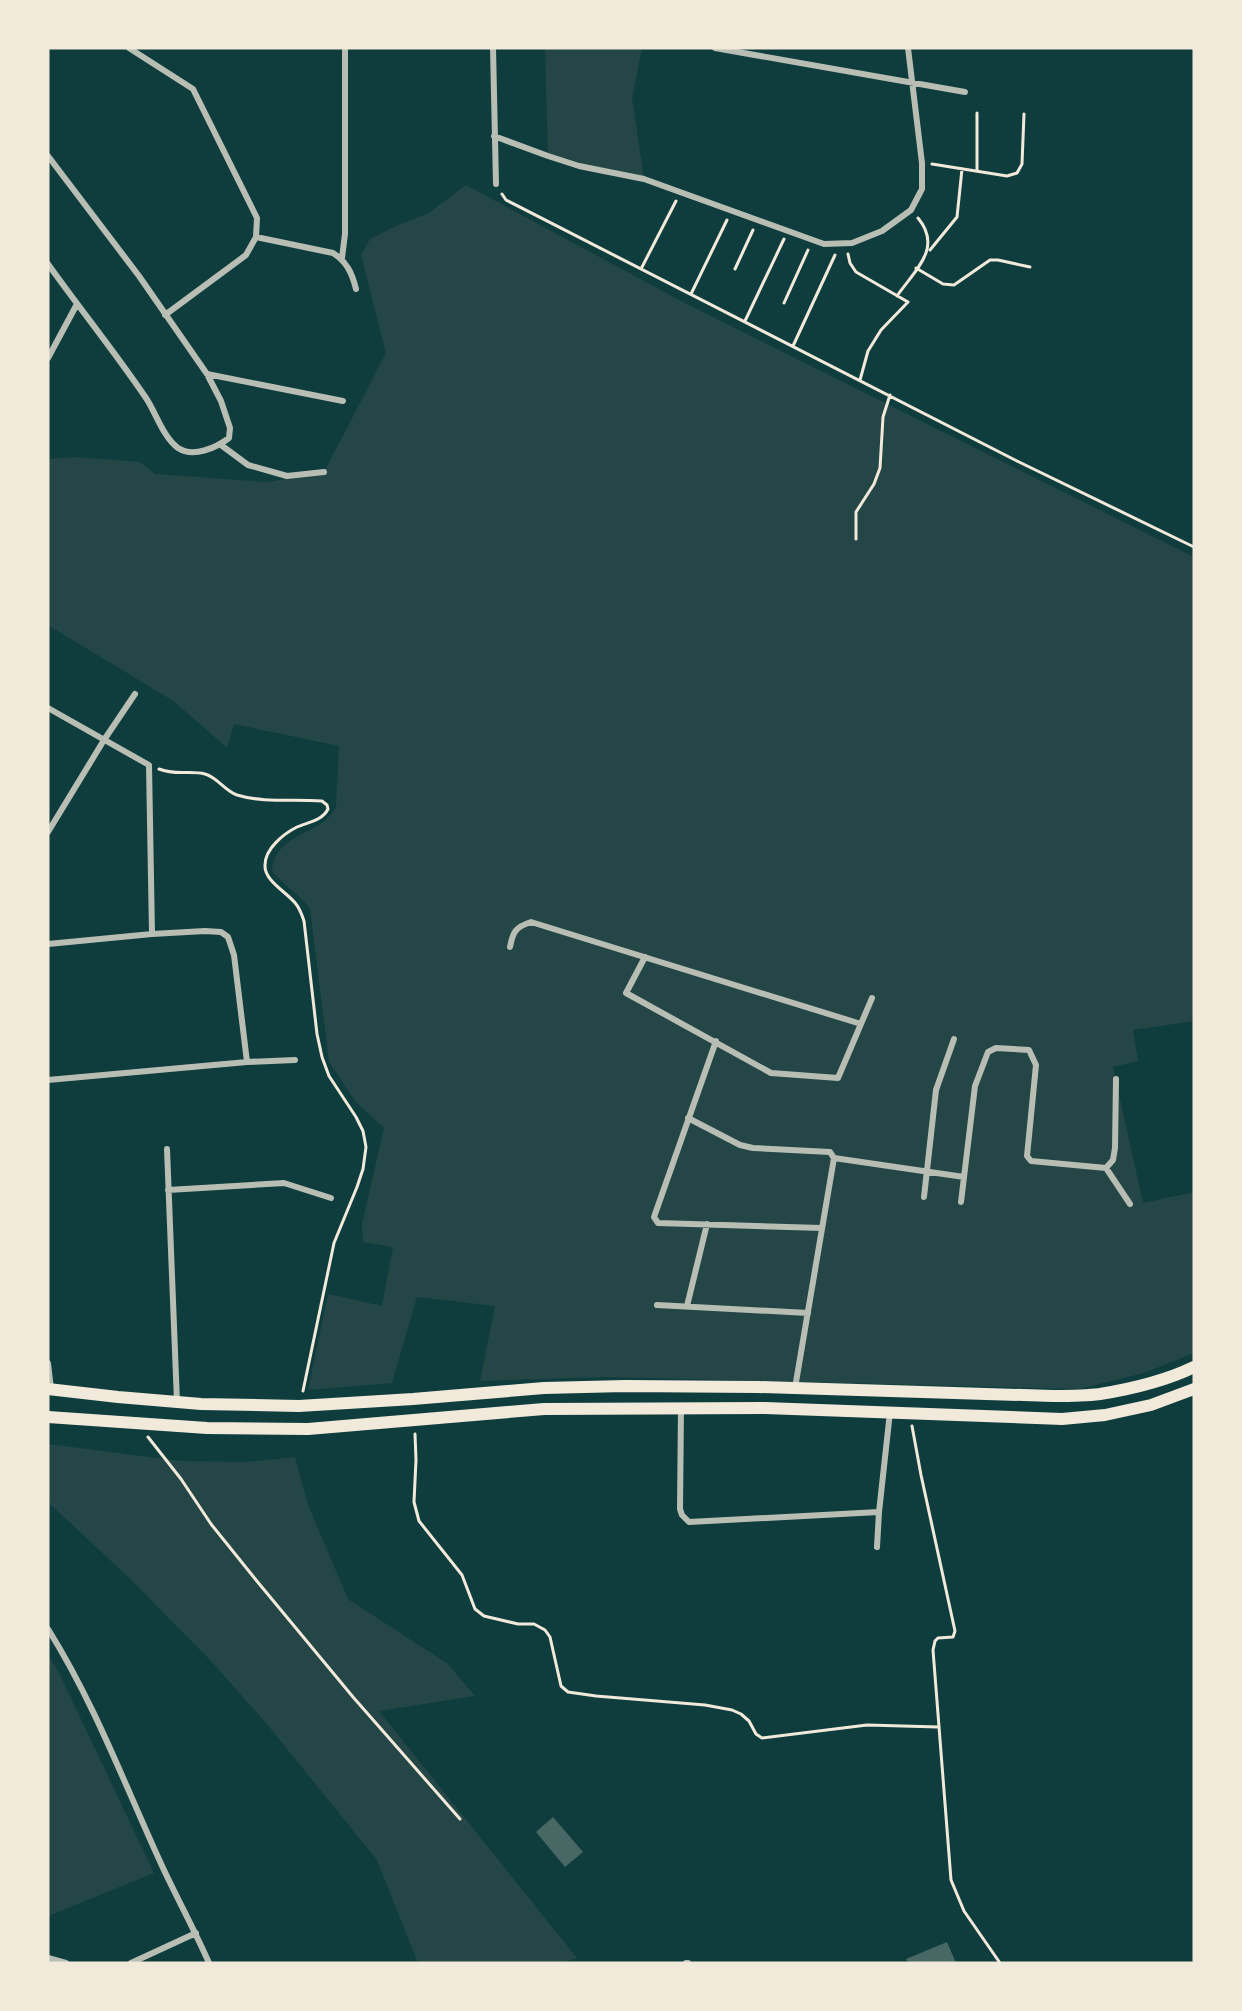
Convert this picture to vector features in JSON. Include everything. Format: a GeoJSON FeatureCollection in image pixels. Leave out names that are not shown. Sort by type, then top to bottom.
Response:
{"type":"FeatureCollection","features":[{"type":"Feature","properties":{"kind":"main road"},"geometry":{"type":"LineString","coordinates":[[49,1389],[177,1402],[299,1406],[544,1388],[625,1386],[795,1388],[1053,1396],[1098,1394],[1137,1386],[1194,1367]]}},
{"type":"Feature","properties":{"kind":"main road"},"geometry":{"type":"LineString","coordinates":[[544,1388],[544,1409]]}},
{"type":"Feature","properties":{"kind":"main road"},"geometry":{"type":"LineString","coordinates":[[48,1417],[207,1428],[308,1429],[544,1409],[765,1408],[1062,1419],[1118,1413],[1150,1405],[1194,1389]]}},
{"type":"Feature","properties":{"kind":"main road"},"geometry":{"type":"LineString","coordinates":[[495,1392],[496,1412]]}},
{"type":"Feature","properties":{"kind":"street"},"geometry":{"type":"LineString","coordinates":[[129,48],[193,90],[257,218],[256,237],[246,255],[165,315]]}},
{"type":"Feature","properties":{"kind":"street"},"geometry":{"type":"LineString","coordinates":[[342,258],[345,234],[345,48]]}},
{"type":"Feature","properties":{"kind":"street"},"geometry":{"type":"LineString","coordinates":[[493,48],[496,184]]}},
{"type":"Feature","properties":{"kind":"street"},"geometry":{"type":"LineString","coordinates":[[715,48],[965,92]]}},
{"type":"Feature","properties":{"kind":"street"},"geometry":{"type":"LineString","coordinates":[[494,136],[579,166],[644,179],[824,244],[852,243],[882,231],[911,210],[922,189],[922,163],[908,48]]}},
{"type":"Feature","properties":{"kind":"street"},"geometry":{"type":"LineString","coordinates":[[48,156],[139,276],[207,374],[221,401],[230,428],[229,438],[221,445],[191,453],[180,449],[172,442],[146,399],[48,264]]}},
{"type":"Feature","properties":{"kind":"street"},"geometry":{"type":"LineString","coordinates":[[256,237],[333,253],[342,258],[352,272],[356,289]]}},
{"type":"Feature","properties":{"kind":"street"},"geometry":{"type":"LineString","coordinates":[[48,358],[77,304]]}},
{"type":"Feature","properties":{"kind":"street"},"geometry":{"type":"LineString","coordinates":[[207,374],[343,400]]}},
{"type":"Feature","properties":{"kind":"street"},"geometry":{"type":"LineString","coordinates":[[221,445],[249,465],[287,476],[324,472]]}},
{"type":"Feature","properties":{"kind":"street"},"geometry":{"type":"LineString","coordinates":[[48,832],[135,694]]}},
{"type":"Feature","properties":{"kind":"street"},"geometry":{"type":"LineString","coordinates":[[48,708],[149,765],[152,934]]}},
{"type":"Feature","properties":{"kind":"street"},"geometry":{"type":"LineString","coordinates":[[510,947],[513,932],[519,926],[531,922],[861,1024]]}},
{"type":"Feature","properties":{"kind":"street"},"geometry":{"type":"LineString","coordinates":[[48,944],[152,934],[221,932],[232,944],[247,1062]]}},
{"type":"Feature","properties":{"kind":"street"},"geometry":{"type":"LineString","coordinates":[[645,957],[626,993],[771,1073],[838,1078],[872,998]]}},
{"type":"Feature","properties":{"kind":"street"},"geometry":{"type":"LineString","coordinates":[[924,1197],[936,1090],[954,1039]]}},
{"type":"Feature","properties":{"kind":"street"},"geometry":{"type":"LineString","coordinates":[[716,1041],[654,1217],[658,1223],[822,1228]]}},
{"type":"Feature","properties":{"kind":"street"},"geometry":{"type":"LineString","coordinates":[[961,1202],[975,1086],[988,1052],[996,1048],[1029,1050],[1034,1057],[1036,1065],[1027,1156],[1031,1161],[1106,1168]]}},
{"type":"Feature","properties":{"kind":"street"},"geometry":{"type":"LineString","coordinates":[[48,1080],[247,1062],[295,1060]]}},
{"type":"Feature","properties":{"kind":"street"},"geometry":{"type":"LineString","coordinates":[[1106,1168],[1113,1160],[1115,1148],[1116,1079]]}},
{"type":"Feature","properties":{"kind":"street"},"geometry":{"type":"LineString","coordinates":[[688,1118],[740,1145],[753,1148],[830,1152],[834,1158],[795,1388]]}},
{"type":"Feature","properties":{"kind":"street"},"geometry":{"type":"LineString","coordinates":[[167,1149],[177,1402]]}},
{"type":"Feature","properties":{"kind":"street"},"geometry":{"type":"LineString","coordinates":[[834,1158],[964,1177]]}},
{"type":"Feature","properties":{"kind":"street"},"geometry":{"type":"LineString","coordinates":[[1106,1168],[1130,1204]]}},
{"type":"Feature","properties":{"kind":"street"},"geometry":{"type":"LineString","coordinates":[[168,1190],[284,1183],[331,1198]]}},
{"type":"Feature","properties":{"kind":"street"},"geometry":{"type":"LineString","coordinates":[[687,1306],[707,1224]]}},
{"type":"Feature","properties":{"kind":"street"},"geometry":{"type":"LineString","coordinates":[[657,1305],[808,1312]]}},
{"type":"Feature","properties":{"kind":"street"},"geometry":{"type":"LineString","coordinates":[[48,1363],[49,1389]]}},
{"type":"Feature","properties":{"kind":"street"},"geometry":{"type":"LineString","coordinates":[[681,1408],[680,1509],[689,1522],[879,1512]]}},
{"type":"Feature","properties":{"kind":"street"},"geometry":{"type":"LineString","coordinates":[[877,1547],[890,1412]]}},
{"type":"Feature","properties":{"kind":"street"},"geometry":{"type":"LineString","coordinates":[[48,1629],[64,1654],[209,1963]]}},
{"type":"Feature","properties":{"kind":"street"},"geometry":{"type":"LineString","coordinates":[[131,1963],[196,1933]]}},
{"type":"Feature","properties":{"kind":"street"},"geometry":{"type":"LineString","coordinates":[[48,1958],[66,1963]]}},
{"type":"Feature","properties":{"kind":"path"},"geometry":{"type":"LineString","coordinates":[[977,113],[977,171]]}},
{"type":"Feature","properties":{"kind":"path"},"geometry":{"type":"LineString","coordinates":[[922,163],[1007,176],[1017,173],[1022,164],[1024,114]]}},
{"type":"Feature","properties":{"kind":"path"},"geometry":{"type":"LineString","coordinates":[[897,296],[916,268],[957,217],[962,169]]}},
{"type":"Feature","properties":{"kind":"path"},"geometry":{"type":"LineString","coordinates":[[641,269],[680,192]]}},
{"type":"Feature","properties":{"kind":"path"},"geometry":{"type":"LineString","coordinates":[[506,200],[1017,461],[1194,547]]}},
{"type":"Feature","properties":{"kind":"path"},"geometry":{"type":"LineString","coordinates":[[911,210],[926,227],[929,251]]}},
{"type":"Feature","properties":{"kind":"path"},"geometry":{"type":"LineString","coordinates":[[691,294],[731,211]]}},
{"type":"Feature","properties":{"kind":"path"},"geometry":{"type":"LineString","coordinates":[[735,269],[758,220]]}},
{"type":"Feature","properties":{"kind":"path"},"geometry":{"type":"LineString","coordinates":[[745,321],[788,231]]}},
{"type":"Feature","properties":{"kind":"path"},"geometry":{"type":"LineString","coordinates":[[784,303],[813,240]]}},
{"type":"Feature","properties":{"kind":"path"},"geometry":{"type":"LineString","coordinates":[[843,243],[856,272],[908,302],[881,330],[868,351],[860,380]]}},
{"type":"Feature","properties":{"kind":"path"},"geometry":{"type":"LineString","coordinates":[[793,346],[843,243]]}},
{"type":"Feature","properties":{"kind":"path"},"geometry":{"type":"LineString","coordinates":[[916,268],[943,284],[954,285],[990,260],[1030,267]]}},
{"type":"Feature","properties":{"kind":"path"},"geometry":{"type":"LineString","coordinates":[[856,539],[856,512],[874,484],[880,468],[883,417],[890,395]]}},
{"type":"Feature","properties":{"kind":"path"},"geometry":{"type":"LineString","coordinates":[[149,765],[170,774],[203,773],[233,794],[251,798],[322,801],[328,809],[323,816],[296,828],[271,847],[265,857],[264,867],[270,878],[297,905],[304,921],[317,1034],[322,1057],[329,1076],[357,1118],[363,1131],[366,1147],[363,1170],[334,1243],[299,1406]]}},
{"type":"Feature","properties":{"kind":"path"},"geometry":{"type":"LineString","coordinates":[[909,1412],[955,1631],[953,1637],[938,1638],[933,1644],[951,1880],[964,1911],[1000,1963]]}},
{"type":"Feature","properties":{"kind":"path"},"geometry":{"type":"LineString","coordinates":[[414,1420],[416,1460],[414,1502],[419,1521],[462,1575],[475,1609],[484,1616],[518,1624],[534,1624],[545,1630],[550,1637],[561,1686],[568,1692],[705,1705],[732,1710],[749,1721],[756,1734],[762,1738],[867,1725],[938,1727]]}},
{"type":"Feature","properties":{"kind":"path"},"geometry":{"type":"LineString","coordinates":[[138,1424],[256,1580],[353,1697],[460,1819]]}},
{"type":"Feature","properties":{"kind":"shaded area"},"geometry":{"type":"Polygon","coordinates":[[[545,48],[642,48],[632,98],[644,179],[548,156],[545,48]]]}},
{"type":"Feature","properties":{"kind":"shaded area"},"geometry":{"type":"Polygon","coordinates":[[[466,185],[683,302],[1194,557],[1194,1021],[1133,1030],[1138,1061],[1113,1067],[1143,1203],[1194,1192],[1194,1353],[1144,1373],[1079,1389],[606,1377],[480,1381],[495,1306],[417,1297],[392,1383],[308,1390],[328,1294],[382,1306],[393,1247],[363,1242],[362,1224],[384,1128],[356,1102],[329,1062],[310,909],[272,871],[281,849],[320,824],[336,807],[339,746],[234,724],[227,748],[175,702],[48,625],[48,459],[75,457],[140,462],[155,474],[268,482],[324,472],[386,353],[361,255],[370,239],[429,213],[466,185]]]}},
{"type":"Feature","properties":{"kind":"shaded area"},"geometry":{"type":"Polygon","coordinates":[[[48,1444],[180,1461],[246,1462],[295,1457],[308,1505],[348,1599],[448,1664],[475,1696],[379,1711],[577,1958],[561,1963],[418,1963],[377,1860],[266,1723],[211,1661],[128,1577],[48,1502],[48,1444]]]}},
{"type":"Feature","properties":{"kind":"shaded area"},"geometry":{"type":"Polygon","coordinates":[[[48,1654],[154,1873],[48,1916],[48,1654]]]}},
{"type":"Feature","properties":{"kind":"building"},"geometry":{"type":"Polygon","coordinates":[[[553,1817],[583,1852],[565,1867],[536,1832],[553,1817]]]}},
{"type":"Feature","properties":{"kind":"building"},"geometry":{"type":"Polygon","coordinates":[[[947,1942],[956,1963],[908,1963],[906,1959],[947,1942]]]}}]}
